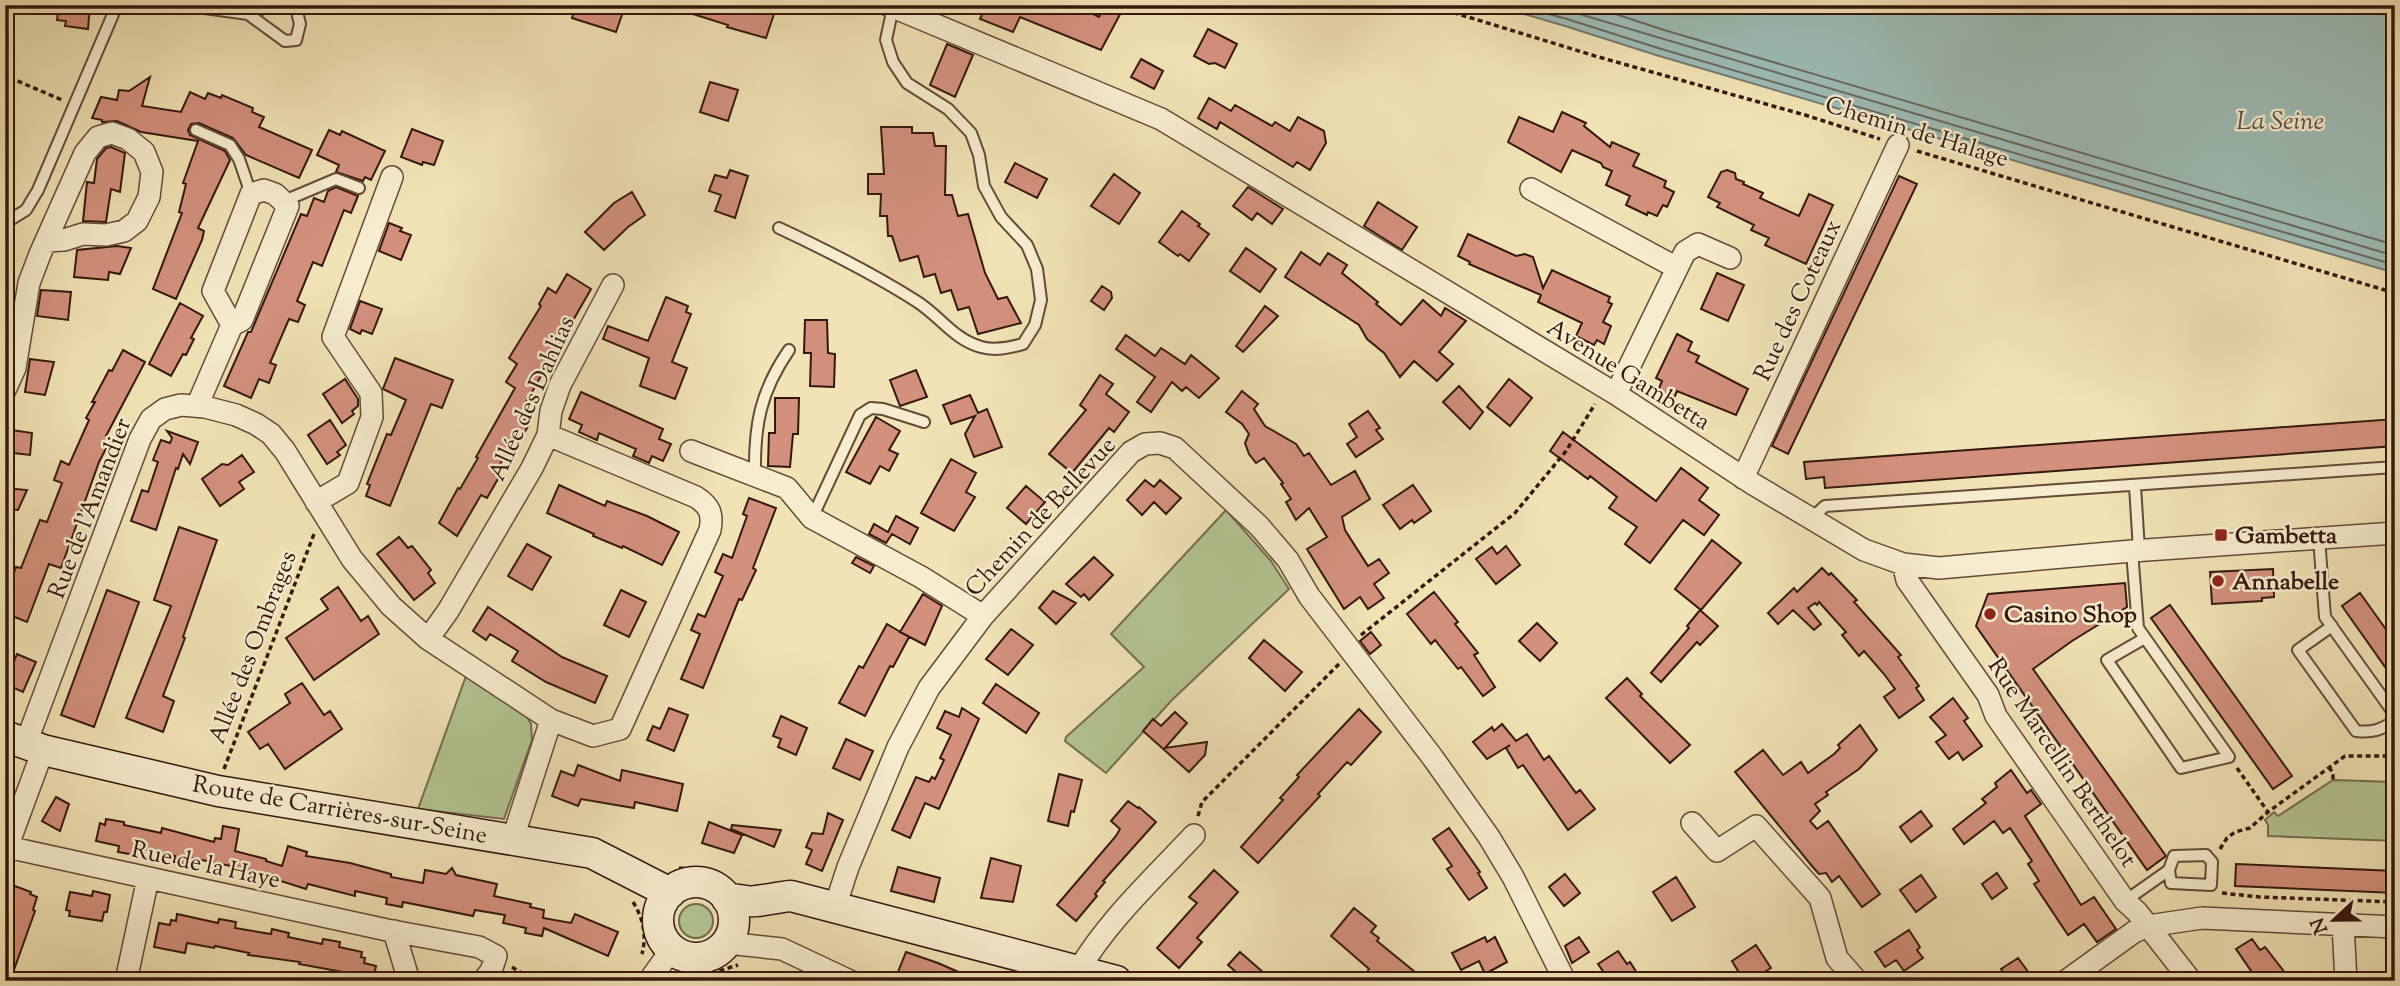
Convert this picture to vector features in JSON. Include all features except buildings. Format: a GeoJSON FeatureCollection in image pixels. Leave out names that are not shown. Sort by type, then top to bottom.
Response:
{"type":"FeatureCollection","features":[{"type":"Feature","properties":{"kind":"street","name":"Avenue Gambetta"},"geometry":{"type":"LineString","coordinates":[[890,6],[1161,119],[1611,391],[1743,478],[1811,519],[1864,550],[1903,564],[1939,568],[2395,533]]}},
{"type":"Feature","properties":{"kind":"street"},"geometry":{"type":"LineString","coordinates":[[5,390],[15,368],[29,283],[46,241],[85,153],[98,137],[112,133],[128,139],[144,152],[152,172],[149,197],[137,221],[124,232],[106,235],[83,234],[64,240],[46,241]]}},
{"type":"Feature","properties":{"kind":"street","name":"Rue des Coteaux"},"geometry":{"type":"LineString","coordinates":[[1743,478],[1898,145]]}},
{"type":"Feature","properties":{"kind":"street"},"geometry":{"type":"LineString","coordinates":[[316,502],[348,483],[372,417],[371,393],[333,337],[392,177]]}},
{"type":"Feature","properties":{"kind":"street"},"geometry":{"type":"LineString","coordinates":[[1531,189],[1677,268]]}},
{"type":"Feature","properties":{"kind":"street"},"geometry":{"type":"LineString","coordinates":[[197,406],[232,325],[242,320],[288,206],[275,194],[264,190],[251,194],[213,291],[232,325]]}},
{"type":"Feature","properties":{"kind":"street"},"geometry":{"type":"LineString","coordinates":[[1611,391],[1685,251],[1698,244],[1730,258]]}},
{"type":"Feature","properties":{"kind":"street","name":"Allée des Dahlias"},"geometry":{"type":"LineString","coordinates":[[428,639],[505,516],[548,435],[551,411],[560,385],[613,285]]}},
{"type":"Feature","properties":{"kind":"street","name":"Rue de l'Amandier"},"geometry":{"type":"LineString","coordinates":[[6,850],[25,743],[118,502],[139,439],[151,419],[164,409],[181,405],[236,415],[271,434],[285,451],[352,559],[391,606],[428,639],[551,720],[593,736],[620,729],[710,530],[712,517],[706,503],[696,497],[548,435]]}},
{"type":"Feature","properties":{"kind":"street","name":"Chemin de Bellevue"},"geometry":{"type":"LineString","coordinates":[[835,907],[848,867],[898,747],[929,688],[983,616],[1131,452],[1146,444],[1160,443],[1175,448],[1259,526],[1288,560],[1309,596],[1348,650],[1433,758],[1489,837],[1513,877],[1565,981]]}},
{"type":"Feature","properties":{"kind":"street"},"geometry":{"type":"LineString","coordinates":[[691,451],[787,488],[813,518],[921,577],[983,616]]}},
{"type":"Feature","properties":{"kind":"street","name":"Rue Marcellin Berthelot"},"geometry":{"type":"LineString","coordinates":[[1903,564],[1907,580],[1988,695],[1996,716],[2125,901],[2191,981]]}},
{"type":"Feature","properties":{"kind":"street"},"geometry":{"type":"LineString","coordinates":[[513,838],[551,720]]}},
{"type":"Feature","properties":{"kind":"street","name":"Route de Carrières-sur-Seine"},"geometry":{"type":"LineString","coordinates":[[25,743],[218,792],[592,853],[670,893]]}},
{"type":"Feature","properties":{"kind":"street"},"geometry":{"type":"LineString","coordinates":[[1692,823],[1717,851],[1756,826],[1820,898],[1837,958],[1857,981]]}},
{"type":"Feature","properties":{"kind":"street"},"geometry":{"type":"LineString","coordinates":[[1078,971],[1112,924],[1194,835]]}},
{"type":"Feature","properties":{"kind":"street","name":"Rue de la Haye"},"geometry":{"type":"LineString","coordinates":[[6,850],[479,947],[496,956],[491,971],[483,981]]}},
{"type":"Feature","properties":{"kind":"street"},"geometry":{"type":"LineString","coordinates":[[699,876],[727,899],[734,921],[727,943],[707,957],[682,956],[672,949],[663,939],[659,928],[659,915],[670,893],[699,876]]}},
{"type":"Feature","properties":{"kind":"street"},"geometry":{"type":"LineString","coordinates":[[126,981],[148,878]]}},
{"type":"Feature","properties":{"kind":"street"},"geometry":{"type":"LineString","coordinates":[[727,899],[739,898],[753,902],[772,897],[791,897],[1116,981]]}},
{"type":"Feature","properties":{"kind":"street"},"geometry":{"type":"LineString","coordinates":[[2066,981],[2134,932],[2148,926],[2202,918],[2395,927]]}},
{"type":"Feature","properties":{"kind":"street"},"geometry":{"type":"LineString","coordinates":[[2343,925],[2346,981]]}},
{"type":"Feature","properties":{"kind":"street"},"geometry":{"type":"LineString","coordinates":[[394,931],[409,981]]}},
{"type":"Feature","properties":{"kind":"street"},"geometry":{"type":"LineString","coordinates":[[727,943],[782,949],[850,981]]}},
{"type":"Feature","properties":{"kind":"street"},"geometry":{"type":"LineString","coordinates":[[649,981],[672,949]]}},
{"type":"Feature","properties":{"kind":"lane"},"geometry":{"type":"LineString","coordinates":[[5,223],[26,210],[38,190],[117,5]]}},
{"type":"Feature","properties":{"kind":"lane"},"geometry":{"type":"LineString","coordinates":[[183,5],[248,14],[285,41],[296,40],[300,24],[296,8],[287,5]]}},
{"type":"Feature","properties":{"kind":"lane"},"geometry":{"type":"LineString","coordinates":[[248,14],[271,5]]}},
{"type":"Feature","properties":{"kind":"lane"},"geometry":{"type":"LineString","coordinates":[[779,228],[864,269],[920,303],[959,339],[983,348],[1005,349],[1023,344],[1035,325],[1041,300],[1037,268],[1027,245],[1001,218],[984,186],[979,155],[971,133],[948,108],[907,83],[893,62],[886,40],[890,6]]}},
{"type":"Feature","properties":{"kind":"lane"},"geometry":{"type":"LineString","coordinates":[[196,130],[230,145],[239,159],[251,194]]}},
{"type":"Feature","properties":{"kind":"lane"},"geometry":{"type":"LineString","coordinates":[[284,201],[337,179],[359,188]]}},
{"type":"Feature","properties":{"kind":"lane"},"geometry":{"type":"LineString","coordinates":[[755,476],[754,442],[760,410],[772,374],[789,350]]}},
{"type":"Feature","properties":{"kind":"lane"},"geometry":{"type":"LineString","coordinates":[[813,518],[860,415],[871,408],[924,422]]}},
{"type":"Feature","properties":{"kind":"lane"},"geometry":{"type":"LineString","coordinates":[[1811,519],[1825,506],[2395,467]]}},
{"type":"Feature","properties":{"kind":"lane"},"geometry":{"type":"LineString","coordinates":[[2136,486],[2138,628],[2229,757],[2181,768],[2107,660],[2145,638]]}},
{"type":"Feature","properties":{"kind":"lane"},"geometry":{"type":"LineString","coordinates":[[2319,538],[2325,617],[2332,626],[2395,718],[2383,729],[2368,733],[2356,731],[2298,650],[2332,626]]}},
{"type":"Feature","properties":{"kind":"lane"},"geometry":{"type":"LineString","coordinates":[[2206,855],[2212,862],[2211,885],[2171,883],[2169,870],[2174,856],[2206,855]]}},
{"type":"Feature","properties":{"kind":"lane"},"geometry":{"type":"LineString","coordinates":[[2125,901],[2169,870]]}},
{"type":"Feature","properties":{"kind":"path","name":"Chemin de Halage"},"geometry":{"type":"LineString","coordinates":[[1429,5],[2395,293]]}},
{"type":"Feature","properties":{"kind":"path"},"geometry":{"type":"LineString","coordinates":[[5,17],[12,40],[13,79],[74,105]]}},
{"type":"Feature","properties":{"kind":"path"},"geometry":{"type":"LineString","coordinates":[[1194,835],[1202,802],[1348,650],[1515,513],[1611,391]]}},
{"type":"Feature","properties":{"kind":"path","name":"Allée des Ombrages"},"geometry":{"type":"LineString","coordinates":[[218,792],[225,765],[315,531],[328,521]]}},
{"type":"Feature","properties":{"kind":"path"},"geometry":{"type":"LineString","coordinates":[[2209,859],[2227,838],[2235,832],[2250,828],[2345,756],[2395,756]]}},
{"type":"Feature","properties":{"kind":"path"},"geometry":{"type":"LineString","coordinates":[[2229,757],[2268,812]]}},
{"type":"Feature","properties":{"kind":"path"},"geometry":{"type":"LineString","coordinates":[[2329,767],[2333,780]]}},
{"type":"Feature","properties":{"kind":"path"},"geometry":{"type":"LineString","coordinates":[[2211,885],[2220,892],[2230,894],[2395,902]]}},
{"type":"Feature","properties":{"kind":"path"},"geometry":{"type":"LineString","coordinates":[[623,894],[634,902],[642,919],[643,951],[639,959]]}},
{"type":"Feature","properties":{"kind":"green space"},"geometry":{"type":"Polygon","coordinates":[[[1226,510],[1271,561],[1289,589],[1171,701],[1106,773],[1065,741],[1066,737],[1144,667],[1111,634],[1226,510]]]}},
{"type":"Feature","properties":{"kind":"green space"},"geometry":{"type":"Polygon","coordinates":[[[466,676],[524,712],[531,724],[532,740],[504,819],[418,809],[466,676]]]}},
{"type":"Feature","properties":{"kind":"green space"},"geometry":{"type":"Polygon","coordinates":[[[2333,780],[2395,782],[2395,841],[2268,836],[2265,820],[2274,812],[2278,816],[2333,780]]]}},
{"type":"Feature","properties":{"kind":"green space"},"geometry":{"type":"Polygon","coordinates":[[[696,904],[708,909],[713,921],[708,933],[696,938],[684,933],[679,921],[684,909],[696,904]]]}},
{"type":"Feature","properties":{"kind":"water","name":"La Seine"},"geometry":{"type":"Polygon","coordinates":[[[1493,5],[2395,5],[2395,273],[1656,55],[1493,5]]]}},
{"type":"Feature","properties":{"kind":"place","name":"Gambetta"},"geometry":{"type":"Point","coordinates":[2221,535]}},
{"type":"Feature","properties":{"kind":"place","name":"Annabelle"},"geometry":{"type":"Point","coordinates":[2218,581]}},
{"type":"Feature","properties":{"kind":"place","name":"Casino Shop"},"geometry":{"type":"Point","coordinates":[1990,614]}}]}
